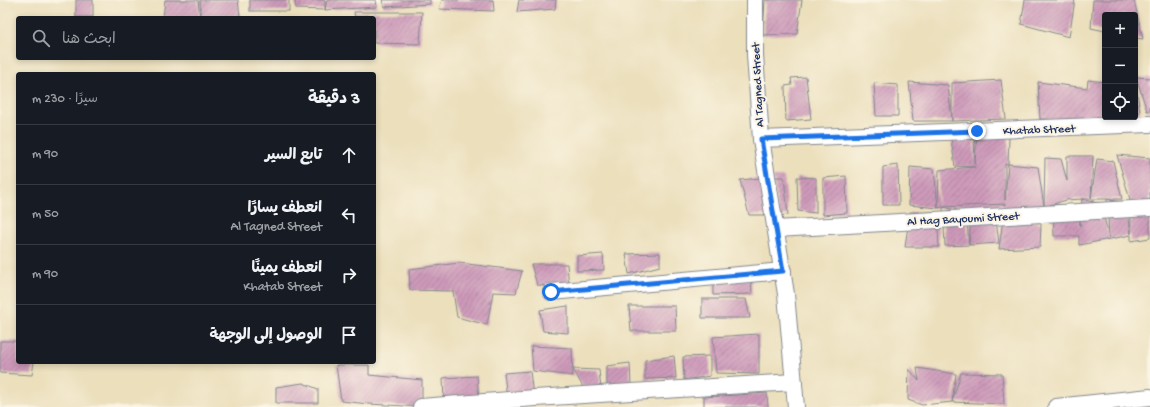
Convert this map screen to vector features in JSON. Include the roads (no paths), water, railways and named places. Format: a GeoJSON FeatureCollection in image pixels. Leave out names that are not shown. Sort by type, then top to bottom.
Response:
{"type":"FeatureCollection","features":[{"type":"Feature","properties":{"kind":"street","name":"Al Tagned Street"},"geometry":{"type":"LineString","coordinates":[[755,0],[755,55],[761,139],[790,321],[796,407]]}},
{"type":"Feature","properties":{"kind":"street","name":"Khatab Street"},"geometry":{"type":"LineString","coordinates":[[761,139],[1150,124]]}},
{"type":"Feature","properties":{"kind":"street","name":"Al Hag Bayoumi Street"},"geometry":{"type":"LineString","coordinates":[[776,229],[1150,208]]}},
{"type":"Feature","properties":{"kind":"street"},"geometry":{"type":"LineString","coordinates":[[551,292],[783,271]]}},
{"type":"Feature","properties":{"kind":"street"},"geometry":{"type":"LineString","coordinates":[[421,407],[535,398],[794,382]]}},
{"type":"Feature","properties":{"kind":"street"},"geometry":{"type":"LineString","coordinates":[[1056,407],[1150,397]]}}]}
